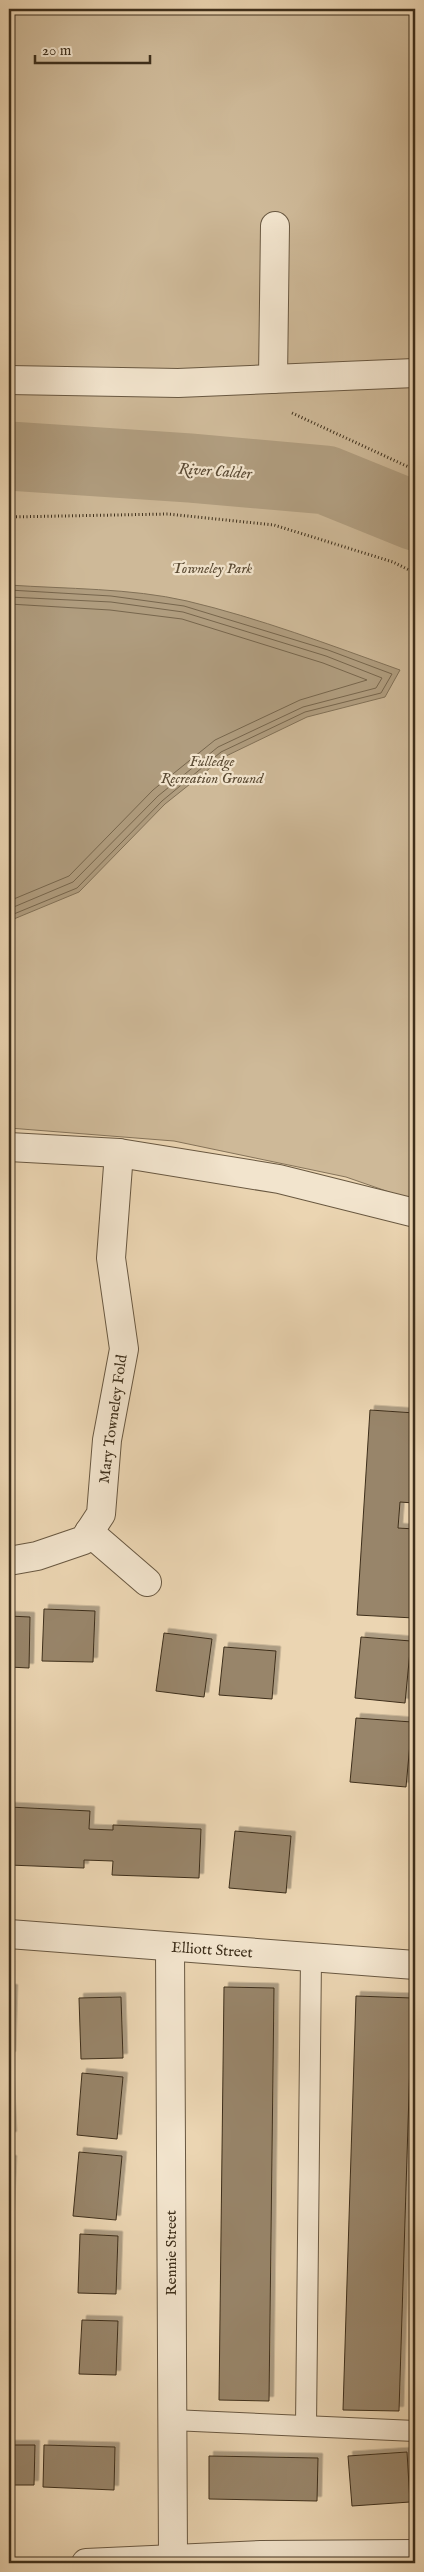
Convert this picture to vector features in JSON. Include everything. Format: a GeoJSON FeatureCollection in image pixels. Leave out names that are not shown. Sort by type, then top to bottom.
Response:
{"type":"FeatureCollection","features":[{"type":"Feature","properties":{"kind":"street"},"geometry":{"type":"LineString","coordinates":[[272,379],[274,226]]}},
{"type":"Feature","properties":{"kind":"street"},"geometry":{"type":"LineString","coordinates":[[9,380],[178,383],[415,373]]}},
{"type":"Feature","properties":{"kind":"street"},"geometry":{"type":"LineString","coordinates":[[9,1147],[119,1154],[279,1179],[415,1213]]}},
{"type":"Feature","properties":{"kind":"street","name":"Mary Towneley Fold"},"geometry":{"type":"LineString","coordinates":[[9,1561],[37,1556],[84,1540],[101,1514],[107,1440],[124,1349],[111,1258],[119,1154]]}},
{"type":"Feature","properties":{"kind":"street"},"geometry":{"type":"LineString","coordinates":[[89,1532],[146,1582]]}},
{"type":"Feature","properties":{"kind":"street","name":"Elliott Street"},"geometry":{"type":"LineString","coordinates":[[9,1934],[415,1965]]}},
{"type":"Feature","properties":{"kind":"street","name":"Rennie Street"},"geometry":{"type":"LineString","coordinates":[[170,1947],[173,2558]]}},
{"type":"Feature","properties":{"kind":"street"},"geometry":{"type":"LineString","coordinates":[[86,2563],[261,2554],[415,2554]]}},
{"type":"Feature","properties":{"kind":"lane"},"geometry":{"type":"LineString","coordinates":[[306,2426],[311,1958]]}},
{"type":"Feature","properties":{"kind":"lane"},"geometry":{"type":"LineString","coordinates":[[172,2420],[415,2431]]}},
{"type":"Feature","properties":{"kind":"path"},"geometry":{"type":"LineString","coordinates":[[245,380],[286,410],[415,470]]}},
{"type":"Feature","properties":{"kind":"path"},"geometry":{"type":"LineString","coordinates":[[9,517],[168,514],[274,525],[393,562],[415,573]]}},
{"type":"Feature","properties":{"kind":"green space","name":"Towneley Park"},"geometry":{"type":"Polygon","coordinates":[[[9,9],[415,9],[415,1201],[346,1177],[174,1141],[9,1128],[9,9]]]}},
{"type":"Feature","properties":{"kind":"water"},"geometry":{"type":"Polygon","coordinates":[[[9,585],[121,591],[187,601],[268,624],[400,670],[385,697],[307,717],[224,757],[165,804],[79,892],[9,921],[9,585]]]}},
{"type":"Feature","properties":{"kind":"building"},"geometry":{"type":"Polygon","coordinates":[[[370,1410],[415,1413],[414,1503],[400,1502],[398,1528],[415,1529],[414,1618],[357,1615],[370,1410]]]}},
{"type":"Feature","properties":{"kind":"building"},"geometry":{"type":"Polygon","coordinates":[[[44,1609],[95,1611],[93,1662],[42,1661],[44,1609]]]}},
{"type":"Feature","properties":{"kind":"building"},"geometry":{"type":"Polygon","coordinates":[[[9,1616],[30,1617],[29,1668],[9,1667],[9,1616]]]}},
{"type":"Feature","properties":{"kind":"building"},"geometry":{"type":"Polygon","coordinates":[[[164,1633],[212,1639],[204,1697],[156,1691],[164,1633]]]}},
{"type":"Feature","properties":{"kind":"building"},"geometry":{"type":"Polygon","coordinates":[[[361,1637],[411,1641],[405,1703],[355,1698],[361,1637]]]}},
{"type":"Feature","properties":{"kind":"building"},"geometry":{"type":"Polygon","coordinates":[[[224,1647],[276,1651],[272,1699],[219,1695],[224,1647]]]}},
{"type":"Feature","properties":{"kind":"building"},"geometry":{"type":"Polygon","coordinates":[[[356,1718],[412,1722],[406,1787],[350,1782],[356,1718]]]}},
{"type":"Feature","properties":{"kind":"building"},"geometry":{"type":"Polygon","coordinates":[[[9,1807],[90,1811],[89,1829],[113,1830],[113,1825],[201,1829],[199,1878],[112,1875],[113,1861],[84,1860],[84,1868],[9,1865],[9,1807]]]}},
{"type":"Feature","properties":{"kind":"building"},"geometry":{"type":"Polygon","coordinates":[[[235,1831],[291,1836],[286,1893],[229,1888],[235,1831]]]}},
{"type":"Feature","properties":{"kind":"building"},"geometry":{"type":"Polygon","coordinates":[[[224,1987],[274,1988],[269,2401],[219,2400],[224,1987]]]}},
{"type":"Feature","properties":{"kind":"building"},"geometry":{"type":"Polygon","coordinates":[[[9,1989],[13,1989],[11,2056],[9,2056],[9,1989]]]}},
{"type":"Feature","properties":{"kind":"building"},"geometry":{"type":"Polygon","coordinates":[[[356,1996],[412,1998],[399,2411],[343,2410],[356,1996]]]}},
{"type":"Feature","properties":{"kind":"building"},"geometry":{"type":"Polygon","coordinates":[[[121,1997],[123,2058],[81,2059],[79,1998],[121,1997]]]}},
{"type":"Feature","properties":{"kind":"building"},"geometry":{"type":"Polygon","coordinates":[[[9,2070],[12,2136],[9,2136],[9,2070]]]}},
{"type":"Feature","properties":{"kind":"building"},"geometry":{"type":"Polygon","coordinates":[[[82,2073],[123,2077],[117,2139],[77,2135],[82,2073]]]}},
{"type":"Feature","properties":{"kind":"building"},"geometry":{"type":"Polygon","coordinates":[[[79,2152],[122,2156],[116,2220],[73,2216],[79,2152]]]}},
{"type":"Feature","properties":{"kind":"building"},"geometry":{"type":"Polygon","coordinates":[[[9,2160],[12,2160],[9,2228],[9,2160]]]}},
{"type":"Feature","properties":{"kind":"building"},"geometry":{"type":"Polygon","coordinates":[[[80,2234],[118,2236],[116,2294],[78,2293],[80,2234]]]}},
{"type":"Feature","properties":{"kind":"building"},"geometry":{"type":"Polygon","coordinates":[[[82,2320],[118,2321],[116,2375],[79,2374],[82,2320]]]}},
{"type":"Feature","properties":{"kind":"building"},"geometry":{"type":"Polygon","coordinates":[[[9,2445],[35,2445],[34,2485],[9,2485],[9,2445]]]}},
{"type":"Feature","properties":{"kind":"building"},"geometry":{"type":"Polygon","coordinates":[[[44,2445],[115,2447],[114,2490],[43,2487],[44,2445]]]}},
{"type":"Feature","properties":{"kind":"building"},"geometry":{"type":"Polygon","coordinates":[[[407,2452],[410,2502],[352,2506],[348,2456],[407,2452]]]}},
{"type":"Feature","properties":{"kind":"building"},"geometry":{"type":"Polygon","coordinates":[[[209,2456],[318,2458],[317,2501],[209,2499],[209,2456]]]}},
{"type":"Feature","properties":{"kind":"waterway","name":"River Calder"},"geometry":{"type":"LineString","coordinates":[[9,456],[190,468],[326,480],[415,516]]}},
{"type":"Feature","properties":{"kind":"park label","name":"Fulledge Recreation Ground"},"geometry":{"type":"Point","coordinates":[212,770]}}]}
